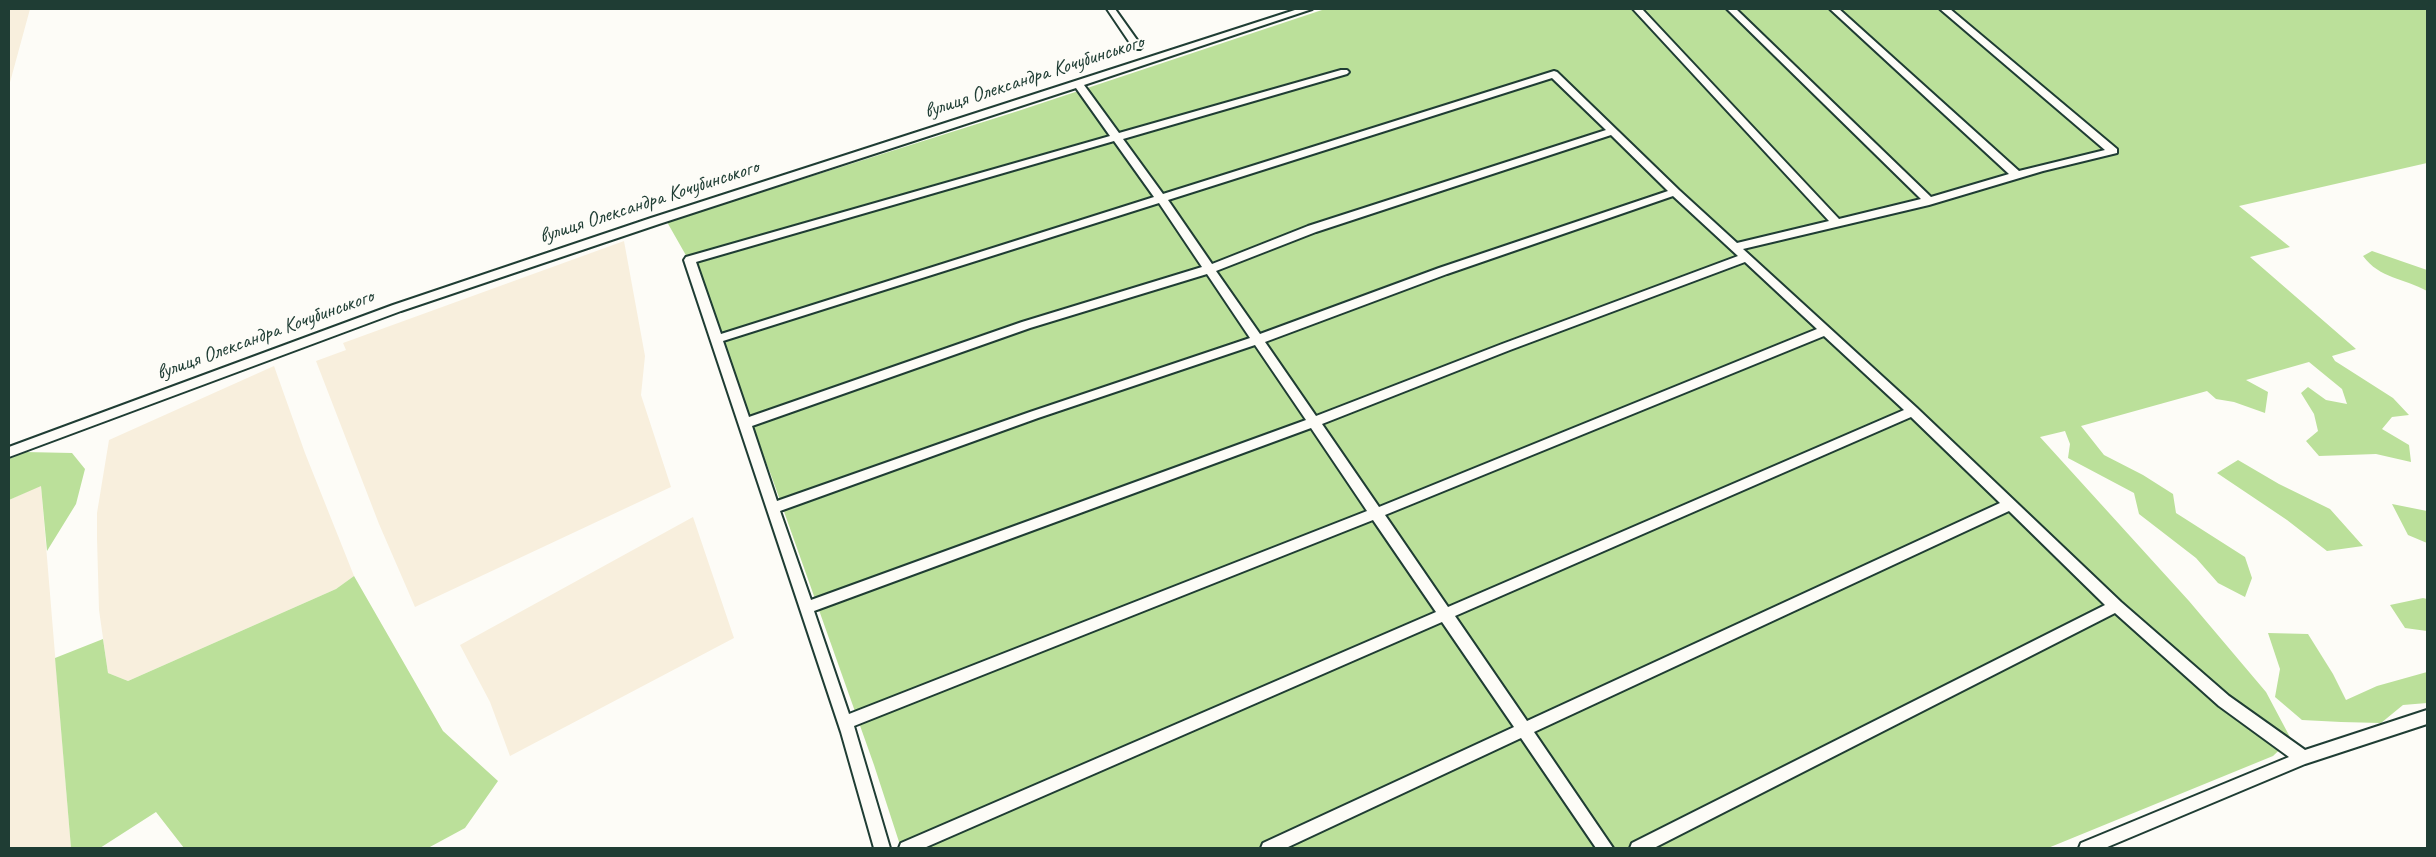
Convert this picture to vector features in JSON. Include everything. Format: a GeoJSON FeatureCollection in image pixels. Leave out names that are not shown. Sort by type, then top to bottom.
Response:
{"type":"FeatureCollection","features":[{"type":"Feature","properties":{"kind":"street"},"geometry":{"type":"LineString","coordinates":[[1111,9],[1137,47]]}},
{"type":"Feature","properties":{"kind":"street","name":"вулиця Олександра Кочубинського"},"geometry":{"type":"LineString","coordinates":[[9,452],[397,308],[853,156],[1307,9]]}},
{"type":"Feature","properties":{"kind":"street"},"geometry":{"type":"LineString","coordinates":[[1638,9],[1838,224]]}},
{"type":"Feature","properties":{"kind":"street"},"geometry":{"type":"LineString","coordinates":[[1732,9],[1930,201]]}},
{"type":"Feature","properties":{"kind":"street"},"geometry":{"type":"LineString","coordinates":[[1834,9],[2016,174]]}},
{"type":"Feature","properties":{"kind":"street"},"geometry":{"type":"LineString","coordinates":[[1734,247],[1930,201],[2016,174],[2113,151],[1944,9]]}},
{"type":"Feature","properties":{"kind":"street"},"geometry":{"type":"LineString","coordinates":[[882,848],[845,723],[690,260],[1344,72]]}},
{"type":"Feature","properties":{"kind":"street"},"geometry":{"type":"LineString","coordinates":[[717,338],[965,262],[1160,198],[1554,74],[1745,258],[1913,411],[2116,606],[2224,701],[2303,758]]}},
{"type":"Feature","properties":{"kind":"street"},"geometry":{"type":"LineString","coordinates":[[1078,84],[1209,269],[1605,848]]}},
{"type":"Feature","properties":{"kind":"street"},"geometry":{"type":"LineString","coordinates":[[745,423],[1026,325],[1209,269],[1312,229],[1614,131]]}},
{"type":"Feature","properties":{"kind":"street"},"geometry":{"type":"LineString","coordinates":[[773,508],[1034,415],[1257,340],[1443,271],[1676,192]]}},
{"type":"Feature","properties":{"kind":"street"},"geometry":{"type":"LineString","coordinates":[[806,608],[1314,422],[1506,346],[1745,258]]}},
{"type":"Feature","properties":{"kind":"street"},"geometry":{"type":"LineString","coordinates":[[845,723],[1376,513],[1826,330]]}},
{"type":"Feature","properties":{"kind":"street"},"geometry":{"type":"LineString","coordinates":[[907,848],[1913,411]]}},
{"type":"Feature","properties":{"kind":"street"},"geometry":{"type":"LineString","coordinates":[[1269,848],[2009,505]]}},
{"type":"Feature","properties":{"kind":"street"},"geometry":{"type":"LineString","coordinates":[[1638,848],[2116,606]]}},
{"type":"Feature","properties":{"kind":"street"},"geometry":{"type":"LineString","coordinates":[[2087,848],[2303,758],[2427,717]]}},
{"type":"Feature","properties":{"kind":"shaded area"},"geometry":{"type":"Polygon","coordinates":[[[9,9],[30,9],[9,86],[9,9]]]}},
{"type":"Feature","properties":{"kind":"shaded area"},"geometry":{"type":"Polygon","coordinates":[[[624,241],[645,356],[641,395],[671,487],[415,607],[379,524],[316,361],[346,350],[343,343],[624,241]]]}},
{"type":"Feature","properties":{"kind":"shaded area"},"geometry":{"type":"Polygon","coordinates":[[[274,366],[305,453],[354,576],[336,589],[128,681],[108,673],[99,610],[97,513],[109,440],[274,366]]]}},
{"type":"Feature","properties":{"kind":"shaded area"},"geometry":{"type":"Polygon","coordinates":[[[41,485],[71,848],[9,848],[9,500],[41,485]]]}},
{"type":"Feature","properties":{"kind":"shaded area"},"geometry":{"type":"Polygon","coordinates":[[[693,517],[734,638],[510,756],[490,702],[460,645],[693,517]]]}},
{"type":"Feature","properties":{"kind":"green space"},"geometry":{"type":"Polygon","coordinates":[[[1325,9],[2427,9],[2427,163],[2239,206],[2290,247],[2250,257],[2356,349],[2332,356],[2335,361],[2393,398],[2409,415],[2392,417],[2382,429],[2409,445],[2411,462],[2376,454],[2319,456],[2306,441],[2318,431],[2314,414],[2301,393],[2308,387],[2326,400],[2347,404],[2342,389],[2309,362],[2246,380],[2268,392],[2265,413],[2234,402],[2216,399],[2207,391],[2081,426],[2104,455],[2143,475],[2173,494],[2176,513],[2245,557],[2252,578],[2245,597],[2218,583],[2196,558],[2139,514],[2134,493],[2068,458],[2070,444],[2065,431],[2040,437],[2189,601],[2266,692],[2291,739],[2273,756],[2048,848],[901,848],[874,765],[771,475],[738,391],[704,287],[667,222],[1018,111],[1325,9]]]}},
{"type":"Feature","properties":{"kind":"green space"},"geometry":{"type":"Polygon","coordinates":[[[2372,251],[2427,270],[2427,291],[2385,274],[2370,264],[2363,256],[2372,251]]]}},
{"type":"Feature","properties":{"kind":"green space"},"geometry":{"type":"Polygon","coordinates":[[[25,452],[72,453],[85,469],[76,504],[47,551],[41,486],[9,500],[9,459],[25,452]]]}},
{"type":"Feature","properties":{"kind":"green space"},"geometry":{"type":"Polygon","coordinates":[[[2238,460],[2279,484],[2330,509],[2363,546],[2327,551],[2287,520],[2217,473],[2238,460]]]}},
{"type":"Feature","properties":{"kind":"green space"},"geometry":{"type":"Polygon","coordinates":[[[2392,504],[2427,511],[2427,543],[2408,535],[2392,504]]]}},
{"type":"Feature","properties":{"kind":"green space"},"geometry":{"type":"Polygon","coordinates":[[[354,576],[443,731],[498,781],[465,828],[428,848],[184,848],[156,812],[100,848],[71,848],[55,658],[103,639],[108,673],[128,681],[336,589],[354,576]]]}},
{"type":"Feature","properties":{"kind":"green space"},"geometry":{"type":"Polygon","coordinates":[[[2423,598],[2427,599],[2427,631],[2405,628],[2390,605],[2423,598]]]}},
{"type":"Feature","properties":{"kind":"green space"},"geometry":{"type":"Polygon","coordinates":[[[2268,633],[2308,634],[2333,674],[2346,700],[2377,686],[2427,672],[2427,703],[2403,705],[2381,723],[2302,720],[2275,697],[2280,669],[2268,633]]]}}]}
